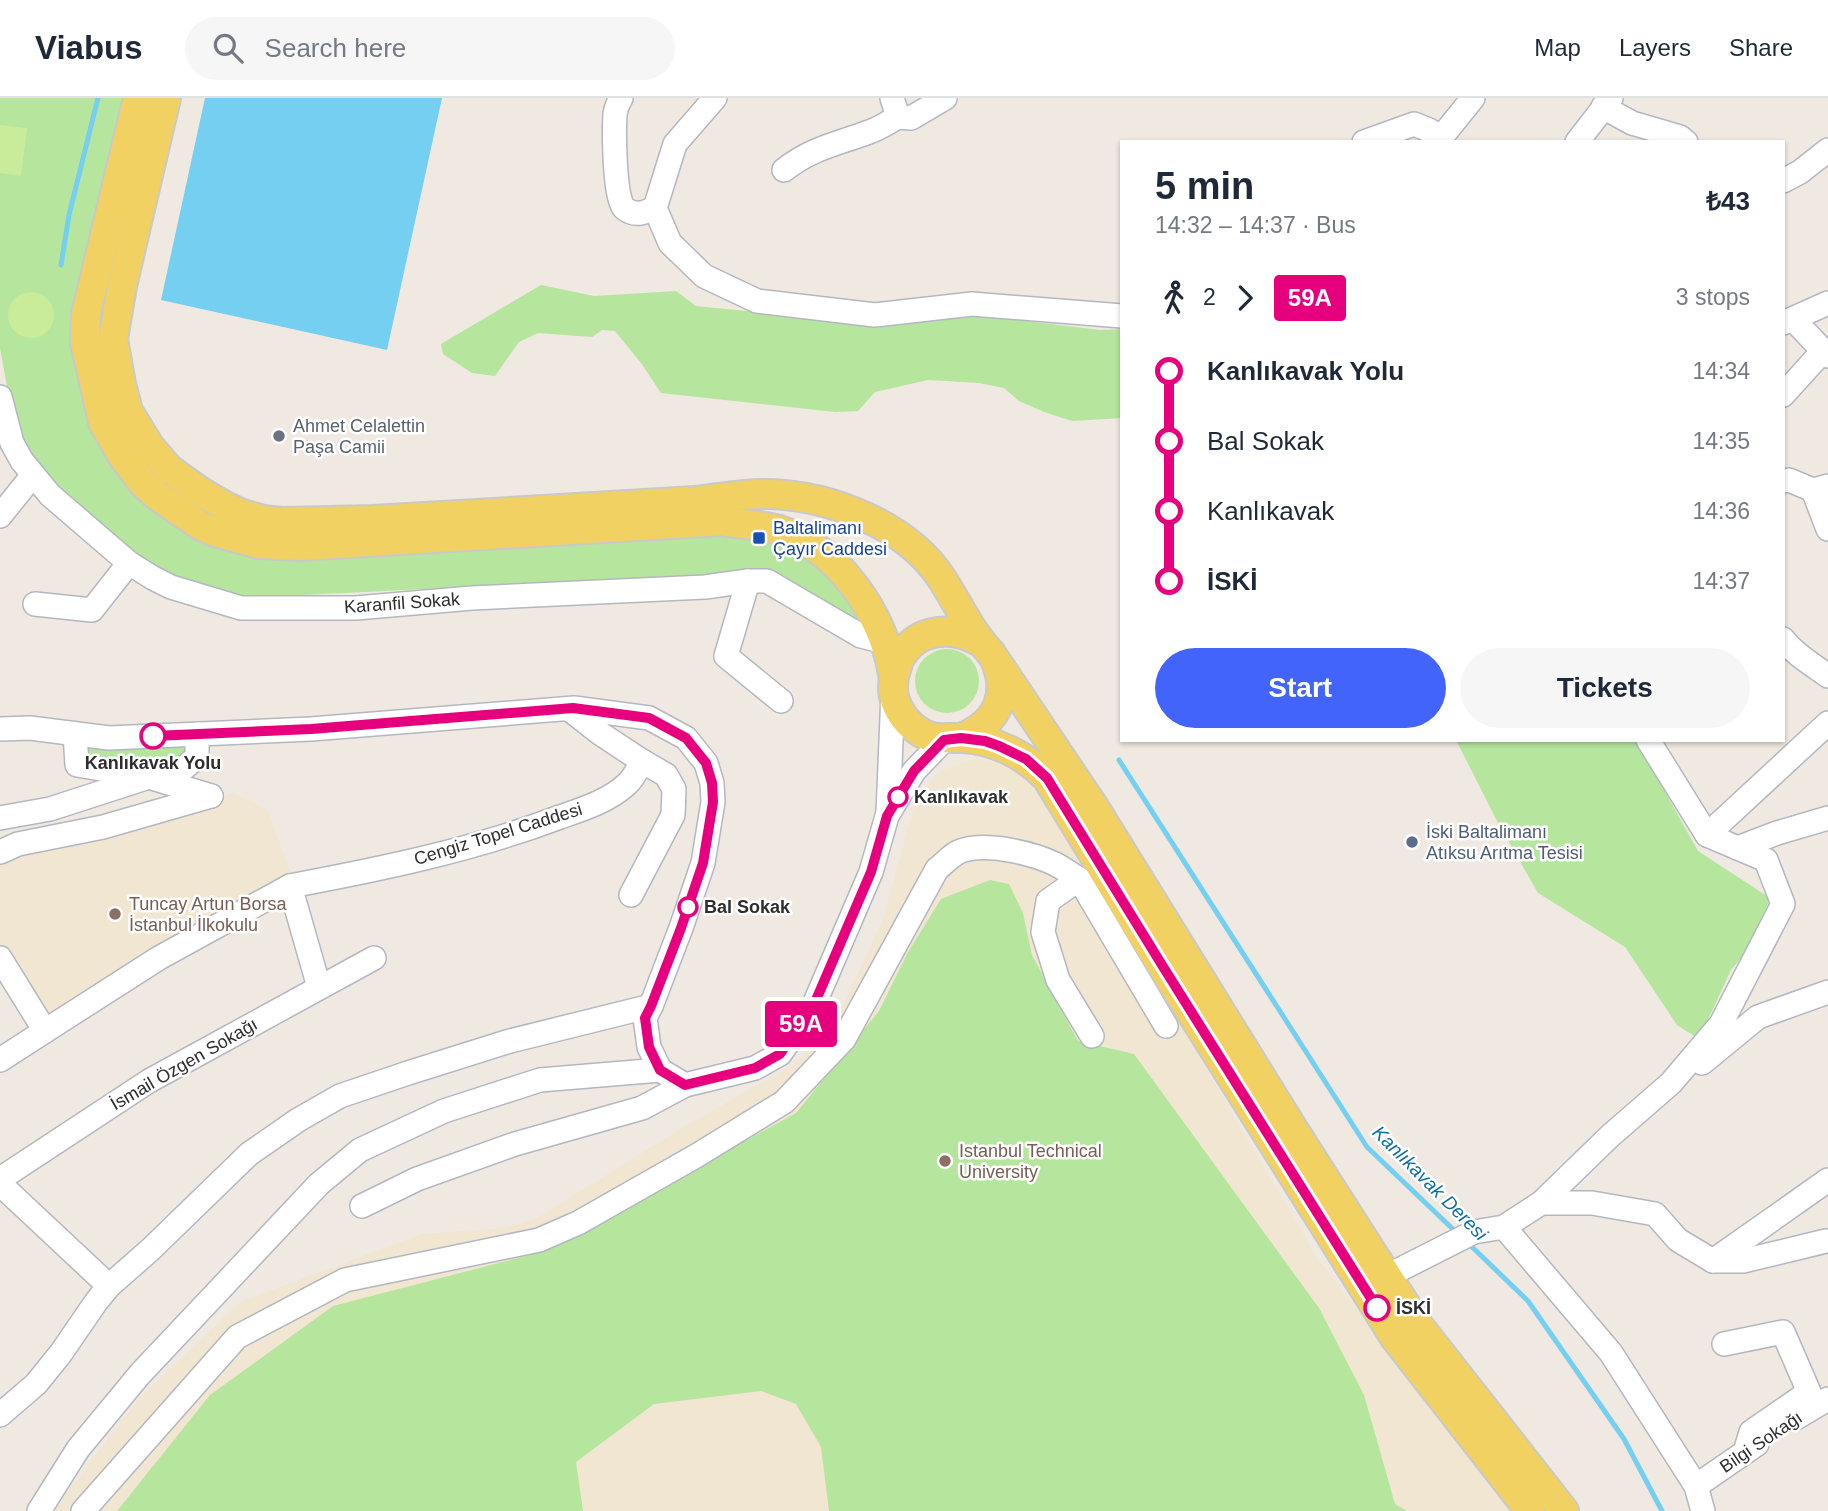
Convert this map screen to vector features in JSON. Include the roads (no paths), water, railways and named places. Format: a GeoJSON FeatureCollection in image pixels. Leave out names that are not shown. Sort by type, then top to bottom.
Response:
{"type":"FeatureCollection","features":[{"type":"Feature","properties":{"kind":"main road"},"geometry":{"type":"LineString","coordinates":[[138,98],[86,314],[85,342],[103,422],[123,457],[143,484],[201,526],[229,537],[274,545],[721,522],[778,530],[804,541],[829,558],[850,580],[885,642],[897,706],[905,719],[916,730],[929,737],[985,741],[1013,752],[1026,759],[1047,778],[1395,1338],[1530,1511]]}},
{"type":"Feature","properties":{"kind":"main road"},"geometry":{"type":"LineString","coordinates":[[166,98],[122,286],[113,339],[128,411],[150,447],[169,469],[198,490],[242,514],[282,522],[410,518],[770,494],[813,499],[849,510],[873,520],[905,541],[918,551],[940,576],[1094,807],[1294,1132],[1419,1326],[1564,1511]]}},
{"type":"Feature","properties":{"kind":"main road"},"geometry":{"type":"LineString","coordinates":[[894,684],[900,659],[911,645],[926,635],[944,631],[957,632],[970,636],[988,651],[1000,674],[1001,691],[997,707],[989,721],[976,732],[953,739]]}},
{"type":"Feature","properties":{"kind":"street"},"geometry":{"type":"LineString","coordinates":[[621,98],[615,110],[617,189],[622,206],[632,213],[642,214],[655,208]]}},
{"type":"Feature","properties":{"kind":"street"},"geometry":{"type":"LineString","coordinates":[[715,98],[675,144],[655,208],[670,243],[704,276],[757,301],[875,316],[972,304],[1120,316]]}},
{"type":"Feature","properties":{"kind":"street"},"geometry":{"type":"LineString","coordinates":[[784,170],[797,160],[826,146],[872,132],[895,107],[911,118],[945,98]]}},
{"type":"Feature","properties":{"kind":"street"},"geometry":{"type":"LineString","coordinates":[[1370,140],[1414,124],[1438,135],[1444,134],[1473,98]]}},
{"type":"Feature","properties":{"kind":"street"},"geometry":{"type":"LineString","coordinates":[[1579,140],[1607,103],[1632,123],[1684,140]]}},
{"type":"Feature","properties":{"kind":"street"},"geometry":{"type":"LineString","coordinates":[[1785,180],[1828,150]]}},
{"type":"Feature","properties":{"kind":"street"},"geometry":{"type":"LineString","coordinates":[[1785,393],[1826,354],[1788,321],[1828,303]]}},
{"type":"Feature","properties":{"kind":"street","name":"Karanfil Sokak"},"geometry":{"type":"LineString","coordinates":[[0,397],[12,443],[22,461],[50,495],[129,563],[170,587],[241,608],[356,608],[472,598],[705,587],[767,581],[861,636],[885,642]]}},
{"type":"Feature","properties":{"kind":"street"},"geometry":{"type":"LineString","coordinates":[[0,516],[33,475]]}},
{"type":"Feature","properties":{"kind":"street"},"geometry":{"type":"LineString","coordinates":[[1785,478],[1820,488],[1828,529]]}},
{"type":"Feature","properties":{"kind":"street"},"geometry":{"type":"LineString","coordinates":[[35,604],[92,610],[129,563]]}},
{"type":"Feature","properties":{"kind":"street"},"geometry":{"type":"LineString","coordinates":[[748,581],[726,656],[781,701]]}},
{"type":"Feature","properties":{"kind":"street"},"geometry":{"type":"LineString","coordinates":[[1785,642],[1828,676]]}},
{"type":"Feature","properties":{"kind":"street"},"geometry":{"type":"LineString","coordinates":[[362,1206],[417,1180],[515,1144],[642,1108],[685,1085],[755,1068],[780,1054],[813,1007],[871,872],[887,816],[894,684]]}},
{"type":"Feature","properties":{"kind":"street"},"geometry":{"type":"LineString","coordinates":[[0,729],[30,728],[109,738],[311,729],[569,709],[649,718],[686,738],[706,763],[712,783],[713,802],[703,863],[681,928],[645,1018],[649,1047],[660,1070],[685,1085]]}},
{"type":"Feature","properties":{"kind":"street"},"geometry":{"type":"LineString","coordinates":[[569,709],[601,734],[666,775],[674,789],[673,815],[631,895]]}},
{"type":"Feature","properties":{"kind":"street"},"geometry":{"type":"LineString","coordinates":[[1707,835],[1828,723]]}},
{"type":"Feature","properties":{"kind":"street"},"geometry":{"type":"LineString","coordinates":[[6,844],[103,827],[211,796],[149,777],[77,765],[75,734]]}},
{"type":"Feature","properties":{"kind":"street"},"geometry":{"type":"LineString","coordinates":[[0,818],[50,809],[184,768],[197,757],[197,734]]}},
{"type":"Feature","properties":{"kind":"street"},"geometry":{"type":"LineString","coordinates":[[887,816],[914,771],[953,739]]}},
{"type":"Feature","properties":{"kind":"street"},"geometry":{"type":"LineString","coordinates":[[1649,742],[1707,835],[1766,860],[1783,904],[1721,1024],[1671,1083]]}},
{"type":"Feature","properties":{"kind":"street","name":"Cengiz Topel Caddesi"},"geometry":{"type":"LineString","coordinates":[[0,1060],[159,958],[290,886],[374,870],[477,845],[536,827],[598,803],[628,784],[642,761]]}},
{"type":"Feature","properties":{"kind":"street"},"geometry":{"type":"LineString","coordinates":[[1738,848],[1828,818]]}},
{"type":"Feature","properties":{"kind":"street"},"geometry":{"type":"LineString","coordinates":[[83,1511],[237,1337],[345,1280],[539,1240],[578,1223],[784,1102],[844,1039],[937,869],[961,850],[976,848],[1024,853],[1055,864],[1079,879],[1166,1026]]}},
{"type":"Feature","properties":{"kind":"street"},"geometry":{"type":"LineString","coordinates":[[1079,879],[1048,901],[1043,932],[1058,980],[1092,1036]]}},
{"type":"Feature","properties":{"kind":"street"},"geometry":{"type":"LineString","coordinates":[[290,886],[320,987]]}},
{"type":"Feature","properties":{"kind":"street"},"geometry":{"type":"LineString","coordinates":[[0,958],[45,1031]]}},
{"type":"Feature","properties":{"kind":"street","name":"İsmail Özgen Sokağı"},"geometry":{"type":"LineString","coordinates":[[0,1182],[149,1082],[374,958]]}},
{"type":"Feature","properties":{"kind":"street"},"geometry":{"type":"LineString","coordinates":[[1387,1276],[1474,1232],[1504,1227],[1541,1203],[1610,1136],[1671,1083],[1705,1061],[1758,1017],[1828,992]]}},
{"type":"Feature","properties":{"kind":"street"},"geometry":{"type":"LineString","coordinates":[[0,1415],[36,1384],[109,1286],[150,1250],[248,1154],[288,1126],[340,1096],[510,1041],[651,1006]]}},
{"type":"Feature","properties":{"kind":"street"},"geometry":{"type":"LineString","coordinates":[[39,1511],[78,1448],[139,1374],[319,1184],[360,1150],[444,1111],[540,1080],[660,1070]]}},
{"type":"Feature","properties":{"kind":"street"},"geometry":{"type":"LineString","coordinates":[[1713,1261],[1828,1180]]}},
{"type":"Feature","properties":{"kind":"street"},"geometry":{"type":"LineString","coordinates":[[0,1182],[109,1286]]}},
{"type":"Feature","properties":{"kind":"street"},"geometry":{"type":"LineString","coordinates":[[1541,1203],[1592,1203],[1655,1214],[1678,1240],[1713,1261],[1743,1261],[1826,1241]]}},
{"type":"Feature","properties":{"kind":"street"},"geometry":{"type":"LineString","coordinates":[[1504,1227],[1611,1353],[1696,1486],[1703,1511]]}},
{"type":"Feature","properties":{"kind":"street"},"geometry":{"type":"LineString","coordinates":[[1724,1344],[1783,1332],[1809,1392],[1751,1432],[1745,1452]]}},
{"type":"Feature","properties":{"kind":"street","name":"Bilgi Sokağı"},"geometry":{"type":"LineString","coordinates":[[1696,1486],[1828,1399]]}},
{"type":"Feature","properties":{"kind":"water"},"geometry":{"type":"Polygon","coordinates":[[[205,98],[442,98],[387,350],[161,300],[205,98]]]}},
{"type":"Feature","properties":{"kind":"waterway","name":"Kanlıkavak Deresi"},"geometry":{"type":"LineString","coordinates":[[61,265],[69,215],[98,98]]}},
{"type":"Feature","properties":{"kind":"waterway","name":"Kanlıkavak Deresi"},"geometry":{"type":"LineString","coordinates":[[1119,760],[1367,1147],[1458,1234]]}},
{"type":"Feature","properties":{"kind":"waterway","name":"Kanlıkavak Deresi"},"geometry":{"type":"LineString","coordinates":[[1468,1243],[1528,1301],[1624,1439],[1662,1511]]}},
{"type":"Feature","properties":{"kind":"place","name":"Ahmet Celalettin Paşa Camii"},"geometry":{"type":"Point","coordinates":[279,436]}},
{"type":"Feature","properties":{"kind":"place","name":"Baltalimanı Çayır Caddesi"},"geometry":{"type":"Point","coordinates":[759,538]}},
{"type":"Feature","properties":{"kind":"place","name":"Kanlıkavak Yolu"},"geometry":{"type":"Point","coordinates":[153,736]}},
{"type":"Feature","properties":{"kind":"place","name":"Kanlıkavak"},"geometry":{"type":"Point","coordinates":[898,797]}},
{"type":"Feature","properties":{"kind":"place","name":"İski Baltalimanı Atıksu Arıtma Tesisi"},"geometry":{"type":"Point","coordinates":[1412,842]}},
{"type":"Feature","properties":{"kind":"place","name":"Bal Sokak"},"geometry":{"type":"Point","coordinates":[688,907]}},
{"type":"Feature","properties":{"kind":"place","name":"Tuncay Artun Borsa İstanbul İlkokulu"},"geometry":{"type":"Point","coordinates":[115,914]}},
{"type":"Feature","properties":{"kind":"place","name":"Istanbul Technical University"},"geometry":{"type":"Point","coordinates":[945,1161]}},
{"type":"Feature","properties":{"kind":"place","name":"İSKİ"},"geometry":{"type":"Point","coordinates":[1377,1308]}}]}
